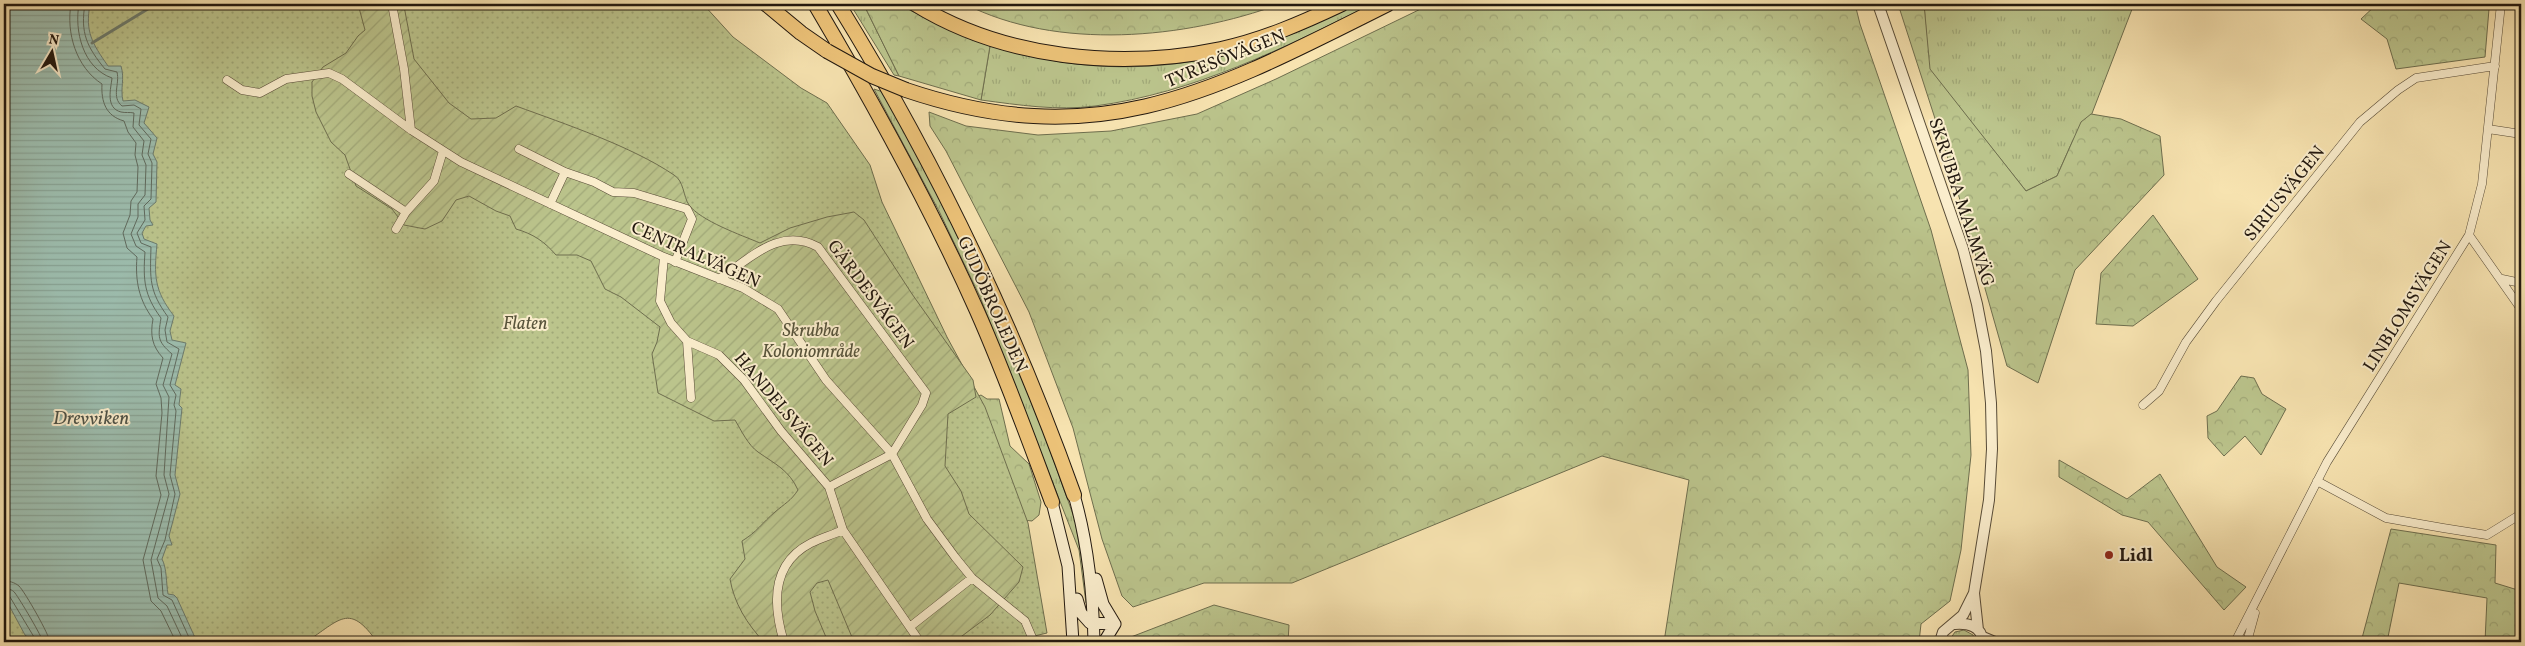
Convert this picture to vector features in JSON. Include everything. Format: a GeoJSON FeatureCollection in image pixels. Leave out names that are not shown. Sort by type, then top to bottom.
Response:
{"type":"FeatureCollection","features":[{"type":"Feature","properties":{"kind":"highway","name":"TYRESÖVÄGEN"},"geometry":{"type":"LineString","coordinates":[[766,4],[827,50],[872,76],[906,90],[963,107],[1019,116],[1075,117],[1117,112],[1175,100],[1231,80],[1388,4]]}},
{"type":"Feature","properties":{"kind":"highway","name":"GUDÖBROLEDEN"},"geometry":{"type":"LineString","coordinates":[[815,4],[901,154],[942,234],[998,360],[1052,502]]}},
{"type":"Feature","properties":{"kind":"highway","name":"GUDÖBROLEDEN"},"geometry":{"type":"LineString","coordinates":[[838,4],[908,126],[962,230],[1017,350],[1074,495]]}},
{"type":"Feature","properties":{"kind":"highway","name":"TYRESÖVÄGEN"},"geometry":{"type":"LineString","coordinates":[[915,4],[962,27],[1002,42],[1078,57],[1122,59],[1183,56],[1222,48],[1292,26],[1342,4]]}},
{"type":"Feature","properties":{"kind":"main road","name":"GUDÖBROLEDEN"},"geometry":{"type":"LineString","coordinates":[[1074,495],[1085,536],[1094,624],[1094,642]]}},
{"type":"Feature","properties":{"kind":"main road","name":"GUDÖBROLEDEN"},"geometry":{"type":"LineString","coordinates":[[1052,502],[1068,566],[1074,642]]}},
{"type":"Feature","properties":{"kind":"main road"},"geometry":{"type":"LineString","coordinates":[[1085,536],[1103,604],[1115,624]]}},
{"type":"Feature","properties":{"kind":"main road"},"geometry":{"type":"LineString","coordinates":[[1068,566],[1081,613],[1087,621],[1094,624],[1115,624]]}},
{"type":"Feature","properties":{"kind":"main road"},"geometry":{"type":"LineString","coordinates":[[1104,642],[1115,624]]}},
{"type":"Feature","properties":{"kind":"street"},"geometry":{"type":"LineString","coordinates":[[392,4],[404,70],[411,130]]}},
{"type":"Feature","properties":{"kind":"street","name":"SKRUBBA MALMVÄG"},"geometry":{"type":"LineString","coordinates":[[1878,4],[1963,248],[1986,351],[1991,403],[1992,449],[1984,541],[1974,593],[1963,615],[1955,624],[1943,632],[1940,642]]}},
{"type":"Feature","properties":{"kind":"street","name":"LINBLOMSVÄGEN"},"geometry":{"type":"LineString","coordinates":[[2235,642],[2259,599],[2317,481],[2469,235],[2482,184],[2501,4]]}},
{"type":"Feature","properties":{"kind":"street","name":"SIRIUSVÄGEN"},"geometry":{"type":"LineString","coordinates":[[2144,405],[2159,391],[2186,342],[2216,301],[2360,122],[2398,90],[2416,78],[2495,66]]}},
{"type":"Feature","properties":{"kind":"street","name":"CENTRALVÄGEN"},"geometry":{"type":"LineString","coordinates":[[227,80],[242,90],[260,93],[286,79],[329,73],[342,79],[411,130],[461,162],[664,258],[743,288],[778,309],[826,380],[892,454],[926,519],[972,578],[1025,621],[1034,642]]}},
{"type":"Feature","properties":{"kind":"street"},"geometry":{"type":"LineString","coordinates":[[2488,129],[2521,134]]}},
{"type":"Feature","properties":{"kind":"street"},"geometry":{"type":"LineString","coordinates":[[519,149],[565,172],[594,182],[613,192],[634,193],[687,209],[692,219],[675,262]]}},
{"type":"Feature","properties":{"kind":"street"},"geometry":{"type":"LineString","coordinates":[[396,229],[406,212],[434,181],[443,151]]}},
{"type":"Feature","properties":{"kind":"street"},"geometry":{"type":"LineString","coordinates":[[550,204],[565,172]]}},
{"type":"Feature","properties":{"kind":"street"},"geometry":{"type":"LineString","coordinates":[[349,174],[406,212]]}},
{"type":"Feature","properties":{"kind":"street"},"geometry":{"type":"LineString","coordinates":[[2469,235],[2502,279],[2521,309]]}},
{"type":"Feature","properties":{"kind":"street","name":"GÄRDESVÄGEN"},"geometry":{"type":"LineString","coordinates":[[719,279],[777,241],[794,238],[806,240],[818,246],[926,393],[922,405],[892,454]]}},
{"type":"Feature","properties":{"kind":"street"},"geometry":{"type":"LineString","coordinates":[[664,258],[660,301],[671,323],[687,341],[690,398]]}},
{"type":"Feature","properties":{"kind":"street"},"geometry":{"type":"LineString","coordinates":[[2502,279],[2521,283]]}},
{"type":"Feature","properties":{"kind":"street","name":"HANDELSVÄGEN"},"geometry":{"type":"LineString","coordinates":[[687,341],[720,355],[744,380],[781,431],[829,487],[843,530],[911,626],[920,642]]}},
{"type":"Feature","properties":{"kind":"street","name":"HANDELSVÄGEN"},"geometry":{"type":"LineString","coordinates":[[829,487],[892,454]]}},
{"type":"Feature","properties":{"kind":"street"},"geometry":{"type":"LineString","coordinates":[[2317,481],[2386,518],[2443,528],[2487,534],[2521,514]]}},
{"type":"Feature","properties":{"kind":"street"},"geometry":{"type":"LineString","coordinates":[[784,642],[779,624],[776,600],[778,581],[790,561],[809,544],[843,530]]}},
{"type":"Feature","properties":{"kind":"street"},"geometry":{"type":"LineString","coordinates":[[911,626],[972,578]]}},
{"type":"Feature","properties":{"kind":"street","name":"SKRUBBA MALMVÄG"},"geometry":{"type":"LineString","coordinates":[[1974,593],[1981,637]]}},
{"type":"Feature","properties":{"kind":"street","name":"LINBLOMSVÄGEN"},"geometry":{"type":"LineString","coordinates":[[2247,642],[2259,599]]}},
{"type":"Feature","properties":{"kind":"street"},"geometry":{"type":"LineString","coordinates":[[1955,624],[1968,623],[1981,637],[1995,642]]}},
{"type":"Feature","properties":{"kind":"green space","name":"Flaten"},"geometry":{"type":"Polygon","coordinates":[[[4,4],[703,4],[733,37],[801,88],[827,103],[870,165],[882,202],[947,337],[985,407],[1028,523],[1047,633],[1026,638],[1026,642],[377,642],[359,622],[344,619],[336,622],[306,642],[4,642],[4,4]]]}},
{"type":"Feature","properties":{"kind":"green space","name":"Skrubba Koloniområde"},"geometry":{"type":"Polygon","coordinates":[[[358,4],[406,4],[404,6],[414,59],[449,103],[471,119],[496,118],[516,106],[618,145],[657,164],[674,175],[682,185],[689,205],[695,211],[702,217],[732,232],[760,243],[790,228],[827,217],[854,212],[864,220],[912,294],[973,380],[976,397],[948,414],[945,466],[961,491],[969,514],[1023,567],[1019,582],[990,615],[954,642],[854,642],[828,580],[817,583],[810,592],[815,611],[828,642],[764,642],[742,613],[730,579],[745,559],[742,541],[793,497],[798,490],[794,483],[781,468],[754,449],[735,420],[714,421],[658,393],[652,354],[660,327],[621,297],[605,289],[591,261],[577,255],[556,255],[538,239],[516,229],[510,216],[496,211],[469,196],[456,200],[442,221],[425,229],[404,225],[392,209],[356,186],[345,155],[331,142],[316,112],[312,96],[312,82],[323,67],[346,53],[358,36],[365,30],[358,4]]]}},
{"type":"Feature","properties":{"kind":"green space"},"geometry":{"type":"Polygon","coordinates":[[[850,4],[872,4],[866,9],[899,76],[894,75],[850,4]]]}},
{"type":"Feature","properties":{"kind":"green space"},"geometry":{"type":"Polygon","coordinates":[[[872,4],[898,4],[939,25],[990,46],[981,100],[899,76],[866,9],[872,4]]]}},
{"type":"Feature","properties":{"kind":"green space"},"geometry":{"type":"Polygon","coordinates":[[[965,4],[1280,4],[1243,16],[1204,25],[1163,32],[1121,35],[1080,34],[1040,29],[1001,19],[965,4]]]}},
{"type":"Feature","properties":{"kind":"green space"},"geometry":{"type":"Polygon","coordinates":[[[1354,4],[1372,4],[1306,37],[1238,67],[1168,91],[1132,100],[1095,106],[1066,108],[1038,107],[981,100],[990,46],[1061,62],[1090,65],[1119,67],[1178,63],[1208,59],[1265,44],[1308,27],[1354,4]]]}},
{"type":"Feature","properties":{"kind":"green space"},"geometry":{"type":"Polygon","coordinates":[[[1431,4],[1855,4],[1860,24],[1931,230],[1968,370],[1971,455],[1961,550],[1950,601],[1921,624],[1919,642],[1664,642],[1689,480],[1602,456],[1292,583],[1204,583],[1133,607],[1122,596],[1102,539],[1073,428],[1029,312],[946,151],[930,126],[929,112],[966,126],[1038,135],[1111,131],[1197,114],[1276,79],[1431,4]]]}},
{"type":"Feature","properties":{"kind":"green space"},"geometry":{"type":"Polygon","coordinates":[[[1898,4],[1924,4],[1930,69],[2026,191],[2057,176],[2081,122],[2091,114],[2121,119],[2160,136],[2164,175],[2075,270],[2038,383],[2007,366],[1950,165],[1898,4]]]}},
{"type":"Feature","properties":{"kind":"green space"},"geometry":{"type":"Polygon","coordinates":[[[1924,4],[2134,4],[2091,116],[2073,140],[2057,176],[2026,191],[1929,69],[1924,4]]]}},
{"type":"Feature","properties":{"kind":"green space"},"geometry":{"type":"Polygon","coordinates":[[[2377,4],[2486,4],[2489,9],[2485,57],[2396,69],[2387,39],[2361,19],[2377,4]]]}},
{"type":"Feature","properties":{"kind":"green space"},"geometry":{"type":"Polygon","coordinates":[[[874,89],[883,92],[944,207],[1015,361],[1075,520],[1089,603],[1086,603],[1079,550],[980,297],[939,211],[874,89]]]}},
{"type":"Feature","properties":{"kind":"green space"},"geometry":{"type":"Polygon","coordinates":[[[2153,215],[2198,279],[2133,326],[2096,324],[2101,273],[2153,215]]]}},
{"type":"Feature","properties":{"kind":"green space"},"geometry":{"type":"Polygon","coordinates":[[[2241,376],[2254,378],[2262,394],[2286,409],[2261,455],[2245,436],[2224,456],[2208,438],[2207,416],[2217,411],[2241,376]]]}},
{"type":"Feature","properties":{"kind":"green space"},"geometry":{"type":"Polygon","coordinates":[[[981,395],[987,399],[999,399],[1010,446],[1029,464],[1041,502],[1039,515],[1032,521],[1013,519],[971,399],[981,395]]]}},
{"type":"Feature","properties":{"kind":"green space"},"geometry":{"type":"Polygon","coordinates":[[[2059,460],[2127,499],[2160,474],[2217,567],[2246,587],[2224,610],[2148,522],[2122,515],[2059,477],[2059,460]]]}},
{"type":"Feature","properties":{"kind":"green space"},"geometry":{"type":"Polygon","coordinates":[[[2391,529],[2496,545],[2495,583],[2521,591],[2521,642],[2485,642],[2487,598],[2399,583],[2387,642],[2361,642],[2391,529]]]}},
{"type":"Feature","properties":{"kind":"green space"},"geometry":{"type":"Polygon","coordinates":[[[1214,605],[1289,625],[1288,642],[1118,642],[1214,605]]]}},
{"type":"Feature","properties":{"kind":"green space"},"geometry":{"type":"Polygon","coordinates":[[[1964,630],[1973,635],[1976,642],[1948,642],[1955,632],[1964,630]]]}},
{"type":"Feature","properties":{"kind":"water","name":"Drevviken"},"geometry":{"type":"Polygon","coordinates":[[[4,4],[90,4],[88,22],[91,37],[108,66],[121,66],[123,101],[135,100],[149,107],[144,123],[157,138],[153,154],[157,162],[156,202],[149,208],[150,220],[153,225],[146,226],[142,233],[144,239],[157,244],[157,282],[162,298],[174,316],[170,331],[172,340],[186,343],[175,385],[181,389],[179,405],[182,408],[175,475],[180,494],[169,536],[172,545],[167,545],[162,559],[166,571],[168,594],[174,595],[177,598],[197,642],[34,642],[25,635],[4,596],[4,4]]]}},
{"type":"Feature","properties":{"kind":"waterway"},"geometry":{"type":"LineString","coordinates":[[92,43],[156,4]]}},
{"type":"Feature","properties":{"kind":"place","name":"Lidl"},"geometry":{"type":"Point","coordinates":[2109,555]}}]}
